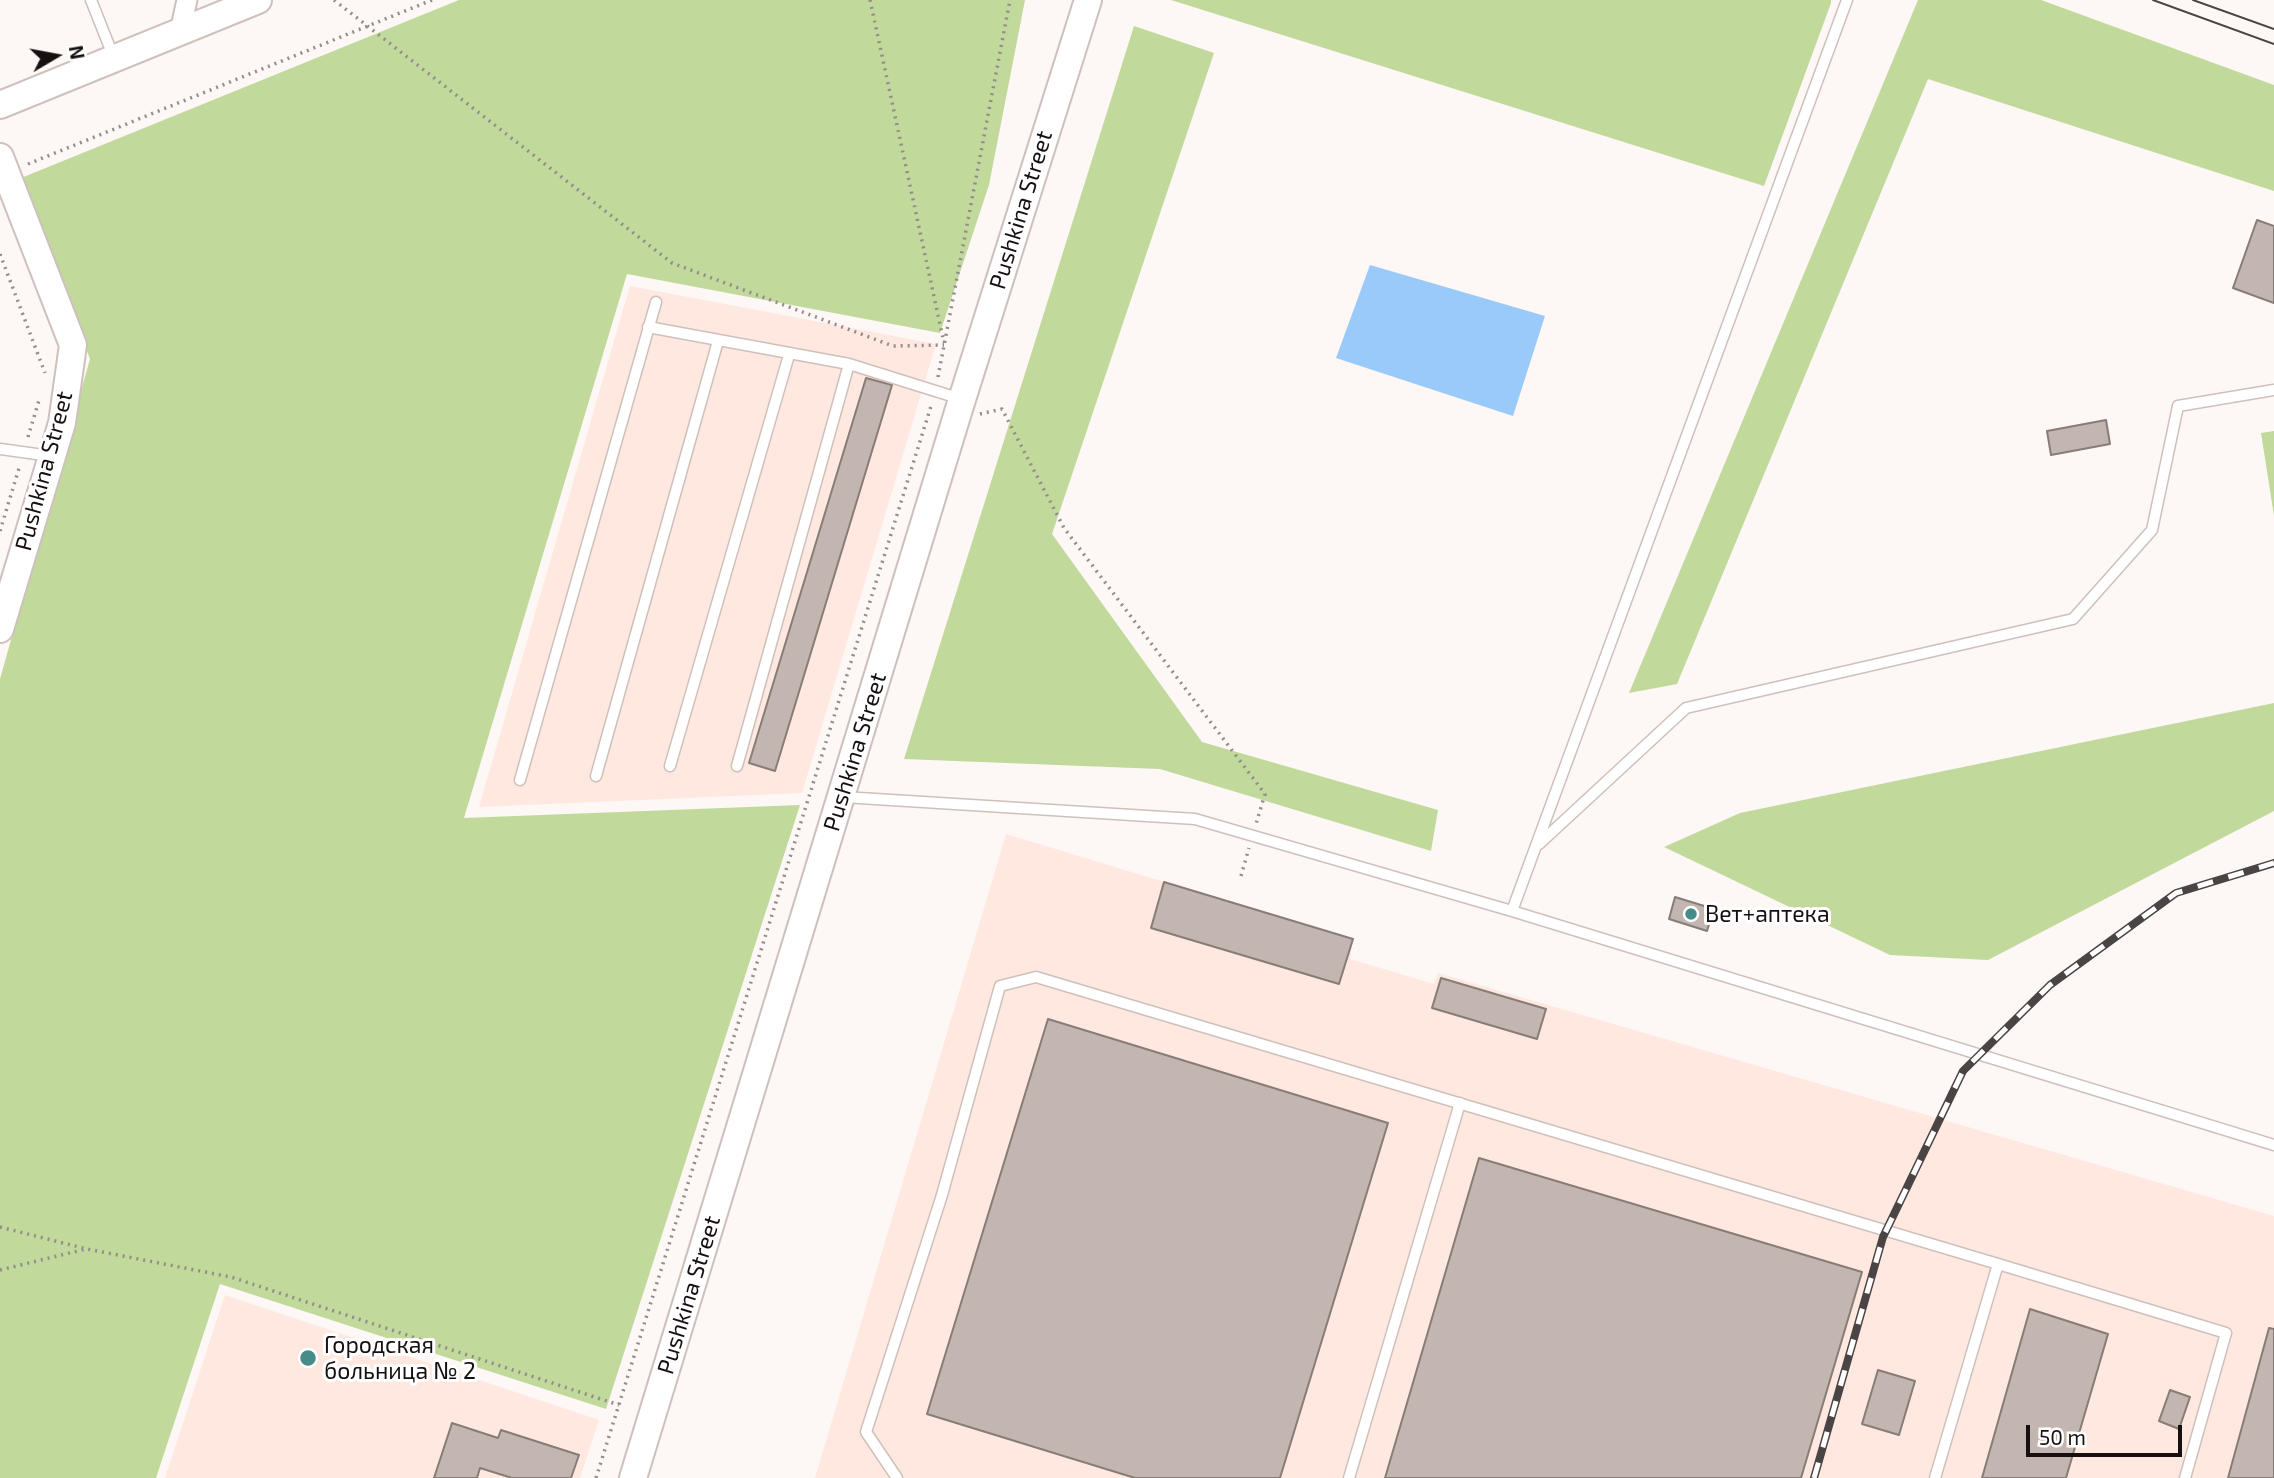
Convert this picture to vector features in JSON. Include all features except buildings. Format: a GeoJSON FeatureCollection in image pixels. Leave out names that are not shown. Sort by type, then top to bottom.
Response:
{"type":"FeatureCollection","features":[{"type":"Feature","properties":{"kind":"main road"},"geometry":{"type":"LineString","coordinates":[[0,105],[258,0]]}},
{"type":"Feature","properties":{"kind":"main road"},"geometry":{"type":"LineString","coordinates":[[1077,0],[1078,27]]}},
{"type":"Feature","properties":{"kind":"main road","name":"Pushkina Street"},"geometry":{"type":"LineString","coordinates":[[633,1478],[961,404],[1088,0]]}},
{"type":"Feature","properties":{"kind":"main road","name":"Pushkina Street"},"geometry":{"type":"LineString","coordinates":[[0,629],[62,423],[73,345],[3,165]]}},
{"type":"Feature","properties":{"kind":"street"},"geometry":{"type":"LineString","coordinates":[[180,32],[187,0]]}},
{"type":"Feature","properties":{"kind":"lane"},"geometry":{"type":"LineString","coordinates":[[91,0],[114,59]]}},
{"type":"Feature","properties":{"kind":"lane"},"geometry":{"type":"LineString","coordinates":[[1512,911],[1847,0]]}},
{"type":"Feature","properties":{"kind":"lane"},"geometry":{"type":"LineString","coordinates":[[520,780],[656,302]]}},
{"type":"Feature","properties":{"kind":"lane"},"geometry":{"type":"LineString","coordinates":[[648,327],[849,364],[935,391],[961,404]]}},
{"type":"Feature","properties":{"kind":"lane"},"geometry":{"type":"LineString","coordinates":[[596,776],[718,341]]}},
{"type":"Feature","properties":{"kind":"lane"},"geometry":{"type":"LineString","coordinates":[[670,766],[789,355]]}},
{"type":"Feature","properties":{"kind":"lane"},"geometry":{"type":"LineString","coordinates":[[737,766],[849,364]]}},
{"type":"Feature","properties":{"kind":"lane"},"geometry":{"type":"LineString","coordinates":[[1537,846],[1686,708],[2073,620],[2152,530],[2178,405],[2274,390]]}},
{"type":"Feature","properties":{"kind":"lane"},"geometry":{"type":"LineString","coordinates":[[0,449],[52,457]]}},
{"type":"Feature","properties":{"kind":"lane"},"geometry":{"type":"LineString","coordinates":[[842,797],[1195,818],[1512,911],[2274,1145]]}},
{"type":"Feature","properties":{"kind":"lane"},"geometry":{"type":"LineString","coordinates":[[897,1478],[866,1432],[942,1195],[1000,986],[1036,977],[2226,1333],[2185,1478]]}},
{"type":"Feature","properties":{"kind":"lane"},"geometry":{"type":"LineString","coordinates":[[1349,1478],[1460,1103]]}},
{"type":"Feature","properties":{"kind":"lane"},"geometry":{"type":"LineString","coordinates":[[1935,1478],[1998,1264]]}},
{"type":"Feature","properties":{"kind":"path"},"geometry":{"type":"LineString","coordinates":[[334,0],[672,263],[893,345],[945,345]]}},
{"type":"Feature","properties":{"kind":"path"},"geometry":{"type":"LineString","coordinates":[[3,165],[432,0]]}},
{"type":"Feature","properties":{"kind":"path"},"geometry":{"type":"LineString","coordinates":[[870,0],[945,345]]}},
{"type":"Feature","properties":{"kind":"path"},"geometry":{"type":"LineString","coordinates":[[597,1478],[935,391],[1010,0]]}},
{"type":"Feature","properties":{"kind":"path"},"geometry":{"type":"LineString","coordinates":[[0,254],[46,378]]}},
{"type":"Feature","properties":{"kind":"path"},"geometry":{"type":"LineString","coordinates":[[0,531],[42,390]]}},
{"type":"Feature","properties":{"kind":"path"},"geometry":{"type":"LineString","coordinates":[[961,404],[981,414],[1002,409],[1064,528],[1265,794],[1241,876]]}},
{"type":"Feature","properties":{"kind":"path"},"geometry":{"type":"LineString","coordinates":[[0,1227],[87,1249],[231,1276],[620,1405]]}},
{"type":"Feature","properties":{"kind":"path"},"geometry":{"type":"LineString","coordinates":[[0,1270],[87,1249]]}},
{"type":"Feature","properties":{"kind":"shaded area"},"geometry":{"type":"Polygon","coordinates":[[[630,286],[936,344],[802,793],[479,807],[630,286]]]}},
{"type":"Feature","properties":{"kind":"shaded area"},"geometry":{"type":"Polygon","coordinates":[[[1006,834],[1353,939],[1350,959],[1434,984],[1438,973],[2274,1216],[2274,1478],[815,1478],[1006,834]]]}},
{"type":"Feature","properties":{"kind":"shaded area","name":"Городская больница № 2"},"geometry":{"type":"Polygon","coordinates":[[[225,1295],[599,1420],[580,1478],[165,1478],[225,1295]]]}},
{"type":"Feature","properties":{"kind":"green space"},"geometry":{"type":"Polygon","coordinates":[[[459,0],[1025,0],[989,185],[940,333],[627,274],[464,818],[800,805],[606,1409],[220,1284],[156,1478],[0,1478],[0,679],[90,359],[21,178],[459,0]]]}},
{"type":"Feature","properties":{"kind":"green space"},"geometry":{"type":"Polygon","coordinates":[[[1171,0],[1831,0],[1831,3],[1764,186],[1171,0]]]}},
{"type":"Feature","properties":{"kind":"green space"},"geometry":{"type":"Polygon","coordinates":[[[1918,0],[2041,0],[2274,85],[2274,191],[1928,79],[1677,684],[1629,693],[1918,0]]]}},
{"type":"Feature","properties":{"kind":"green space"},"geometry":{"type":"Polygon","coordinates":[[[1134,26],[1214,53],[1052,534],[1202,742],[1438,810],[1431,851],[1160,769],[904,759],[1134,26]]]}},
{"type":"Feature","properties":{"kind":"green space"},"geometry":{"type":"Polygon","coordinates":[[[2274,431],[2274,516],[2261,433],[2274,431]]]}},
{"type":"Feature","properties":{"kind":"green space"},"geometry":{"type":"Polygon","coordinates":[[[2274,703],[2274,811],[1988,960],[1890,955],[1664,847],[1740,813],[2274,703]]]}},
{"type":"Feature","properties":{"kind":"water"},"geometry":{"type":"Polygon","coordinates":[[[1370,265],[1545,316],[1513,416],[1336,358],[1370,265]]]}},
{"type":"Feature","properties":{"kind":"tram line"},"geometry":{"type":"LineString","coordinates":[[2153,0],[2274,44]]}},
{"type":"Feature","properties":{"kind":"tram line"},"geometry":{"type":"LineString","coordinates":[[2193,0],[2274,29]]}},
{"type":"Feature","properties":{"kind":"railway"},"geometry":{"type":"LineString","coordinates":[[1814,1478],[1883,1237],[1963,1071],[2050,985],[2176,893],[2274,863]]}},
{"type":"Feature","properties":{"kind":"place","name":"Вет+аптека"},"geometry":{"type":"Point","coordinates":[1691,914]}},
{"type":"Feature","properties":{"kind":"place","name":"Городская больница № 2"},"geometry":{"type":"Point","coordinates":[308,1358]}}]}
